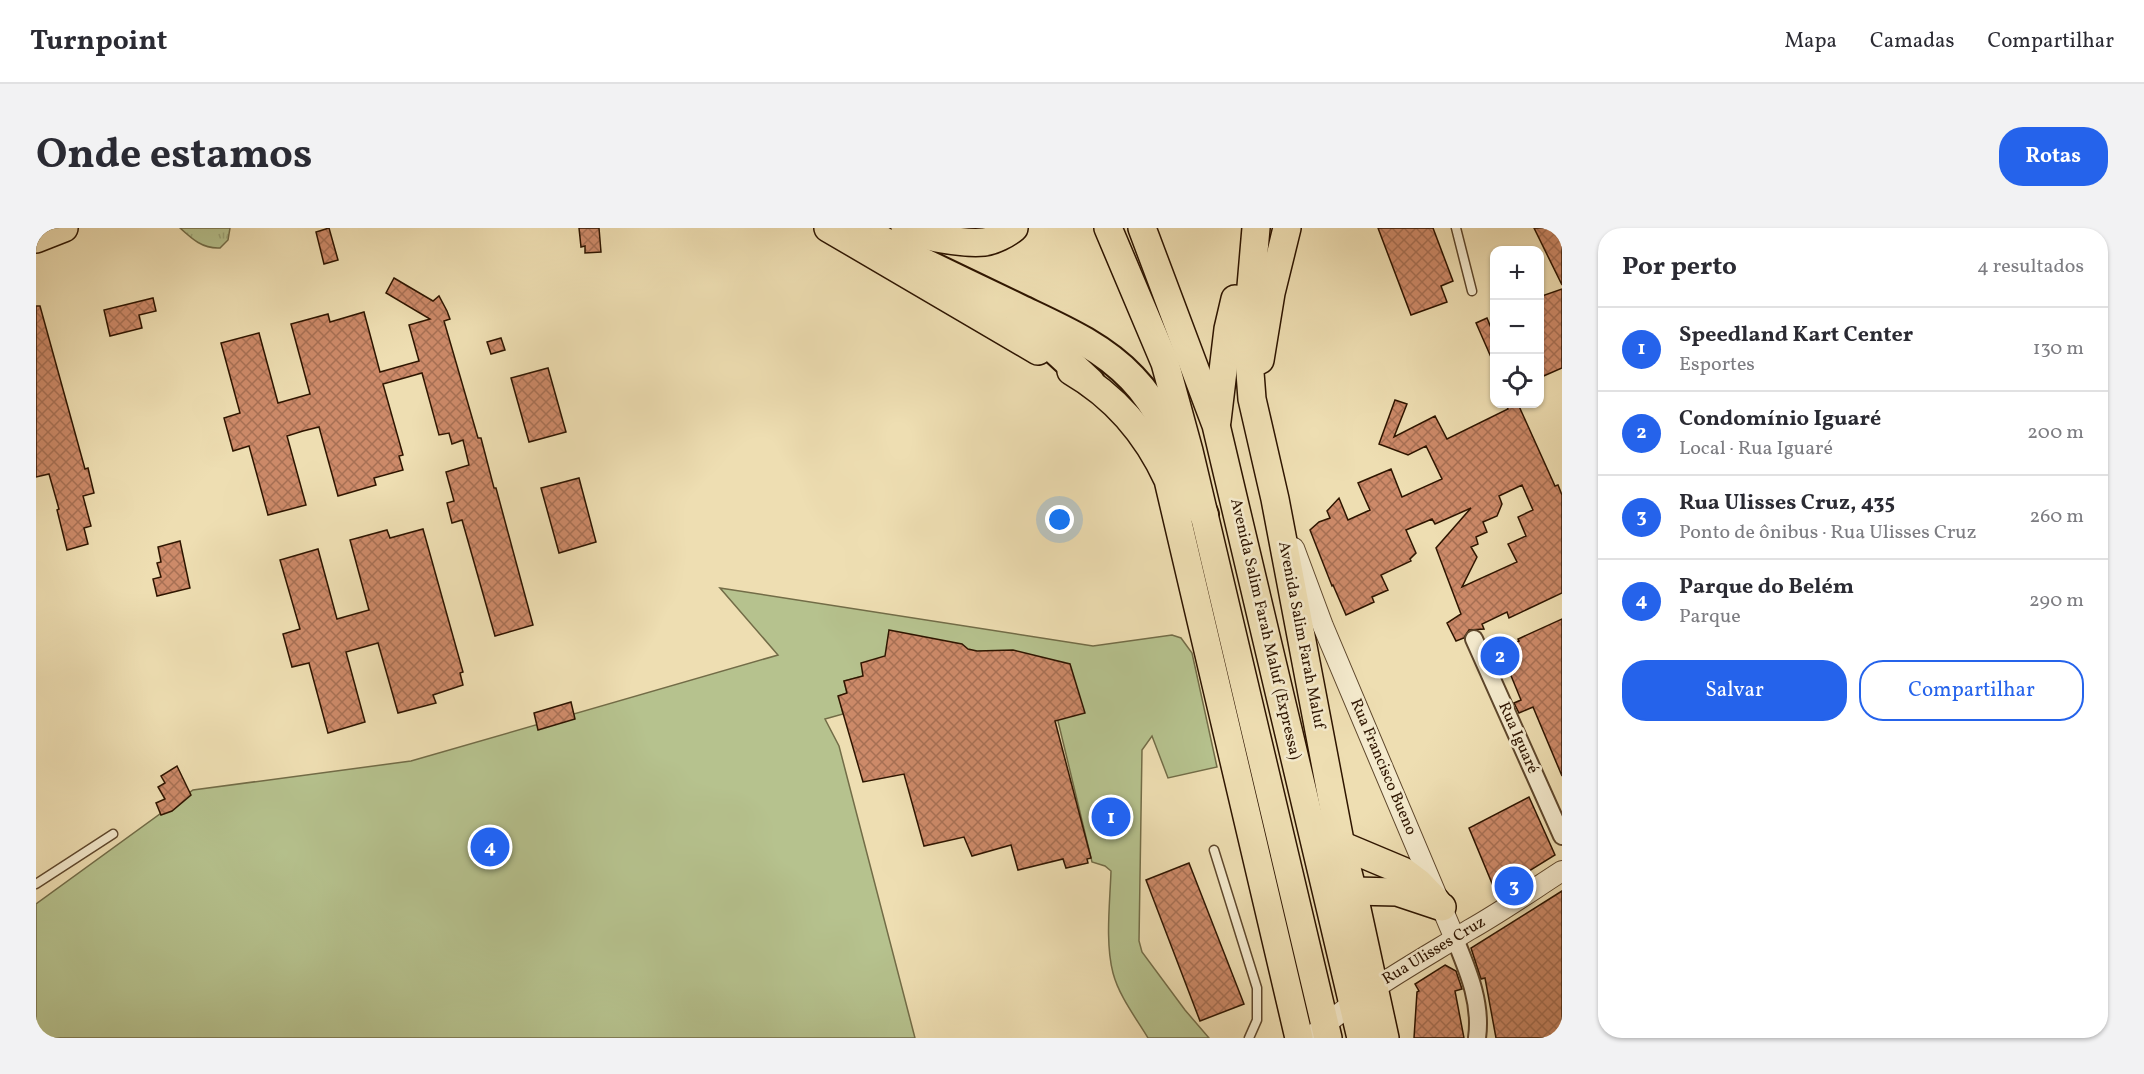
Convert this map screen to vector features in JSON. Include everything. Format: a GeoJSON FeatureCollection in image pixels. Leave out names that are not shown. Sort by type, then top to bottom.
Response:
{"type":"FeatureCollection","features":[{"type":"Feature","properties":{"kind":"highway"},"geometry":{"type":"LineString","coordinates":[[36,239],[64,228]]}},
{"type":"Feature","properties":{"kind":"highway"},"geometry":{"type":"LineString","coordinates":[[828,228],[1090,382]]}},
{"type":"Feature","properties":{"kind":"highway"},"geometry":{"type":"LineString","coordinates":[[861,228],[907,246],[1108,356],[1134,379],[1169,433],[1204,515]]}},
{"type":"Feature","properties":{"kind":"highway"},"geometry":{"type":"LineString","coordinates":[[907,246],[912,232],[941,239],[984,242],[1014,228]]}},
{"type":"Feature","properties":{"kind":"highway"},"geometry":{"type":"LineString","coordinates":[[1108,228],[1165,363],[1190,451],[1297,904],[1321,1034]]}},
{"type":"Feature","properties":{"kind":"highway","name":"Avenida Salim Farah Maluf (Expressa)"},"geometry":{"type":"LineString","coordinates":[[1143,228],[1216,425],[1326,895],[1363,995],[1360,1038]]}},
{"type":"Feature","properties":{"kind":"highway"},"geometry":{"type":"LineString","coordinates":[[1216,425],[1228,329],[1240,272],[1256,228]]}},
{"type":"Feature","properties":{"kind":"highway","name":"Avenida Salim Farah Maluf"},"geometry":{"type":"LineString","coordinates":[[1256,228],[1246,333],[1252,399],[1275,499],[1340,843],[1353,891],[1363,995],[1385,1038]]}},
{"type":"Feature","properties":{"kind":"highway"},"geometry":{"type":"LineString","coordinates":[[1252,399],[1271,293],[1287,228]]}},
{"type":"Feature","properties":{"kind":"highway"},"geometry":{"type":"LineString","coordinates":[[907,246],[1050,345],[1128,416],[1160,461],[1168,480],[1299,1038]]}},
{"type":"Feature","properties":{"kind":"highway"},"geometry":{"type":"LineString","coordinates":[[1245,809],[1257,735]]}},
{"type":"Feature","properties":{"kind":"highway"},"geometry":{"type":"LineString","coordinates":[[1291,739],[1340,843],[1403,871],[1419,883],[1445,914]]}},
{"type":"Feature","properties":{"kind":"highway"},"geometry":{"type":"LineString","coordinates":[[1271,919],[1297,904],[1326,895],[1353,891],[1397,892],[1445,914]]}},
{"type":"Feature","properties":{"kind":"street","name":"Rua Francisco Bueno"},"geometry":{"type":"LineString","coordinates":[[1275,499],[1323,626],[1455,939],[1476,997],[1477,1038]]}},
{"type":"Feature","properties":{"kind":"street","name":"Rua Iguaré"},"geometry":{"type":"LineString","coordinates":[[1474,639],[1562,836]]}},
{"type":"Feature","properties":{"kind":"street","name":"Rua Ulisses Cruz"},"geometry":{"type":"LineString","coordinates":[[1321,1034],[1363,995],[1562,871]]}},
{"type":"Feature","properties":{"kind":"street"},"geometry":{"type":"LineString","coordinates":[[1445,914],[1454,925],[1472,929]]}},
{"type":"Feature","properties":{"kind":"street"},"geometry":{"type":"LineString","coordinates":[[1430,954],[1444,934],[1445,914]]}},
{"type":"Feature","properties":{"kind":"lane"},"geometry":{"type":"LineString","coordinates":[[1456,228],[1472,291]]}},
{"type":"Feature","properties":{"kind":"lane"},"geometry":{"type":"LineString","coordinates":[[36,884],[113,834]]}},
{"type":"Feature","properties":{"kind":"lane"},"geometry":{"type":"LineString","coordinates":[[1214,850],[1257,988],[1257,1020],[1249,1038]]}},
{"type":"Feature","properties":{"kind":"green space"},"geometry":{"type":"Polygon","coordinates":[[[180,228],[230,228],[228,240],[220,248],[214,248],[203,245],[180,228]]]}},
{"type":"Feature","properties":{"kind":"green space"},"geometry":{"type":"Polygon","coordinates":[[[720,588],[1093,646],[1172,635],[1181,638],[1192,653],[1217,767],[1168,778],[1152,736],[1142,750],[1139,941],[1142,952],[1209,1038],[1148,1038],[1119,990],[1113,973],[1109,948],[1111,871],[1105,866],[1092,862],[1058,721],[1052,708],[900,666],[844,681],[847,693],[839,696],[843,714],[825,719],[839,746],[915,1038],[36,1038],[36,904],[193,790],[411,761],[778,655],[720,588]]]}},
{"type":"Feature","properties":{"kind":"building"},"geometry":{"type":"Polygon","coordinates":[[[329,228],[338,260],[324,264],[316,232],[329,228]]]}},
{"type":"Feature","properties":{"kind":"building"},"geometry":{"type":"Polygon","coordinates":[[[579,228],[599,228],[601,252],[585,253],[585,246],[581,247],[579,228]]]}},
{"type":"Feature","properties":{"kind":"building"},"geometry":{"type":"Polygon","coordinates":[[[1378,228],[1433,228],[1453,281],[1441,286],[1447,302],[1411,315],[1378,228]]]}},
{"type":"Feature","properties":{"kind":"building"},"geometry":{"type":"Polygon","coordinates":[[[1534,228],[1562,228],[1562,285],[1544,246],[1534,228]]]}},
{"type":"Feature","properties":{"kind":"building"},"geometry":{"type":"Polygon","coordinates":[[[394,278],[433,301],[439,296],[447,311],[450,319],[444,321],[478,438],[481,438],[494,488],[496,488],[533,625],[495,636],[462,520],[452,523],[447,503],[454,501],[446,472],[469,465],[463,440],[452,444],[449,433],[439,435],[422,373],[383,384],[403,455],[399,456],[403,470],[374,478],[376,485],[338,496],[319,427],[303,431],[287,436],[306,505],[268,515],[249,446],[233,451],[224,418],[240,413],[221,343],[259,333],[278,403],[310,394],[291,324],[328,314],[330,322],[364,312],[380,372],[419,361],[409,325],[430,319],[386,293],[394,278]]]}},
{"type":"Feature","properties":{"kind":"building"},"geometry":{"type":"Polygon","coordinates":[[[1562,289],[1562,368],[1544,376],[1544,300],[1544,295],[1562,289]]]}},
{"type":"Feature","properties":{"kind":"building"},"geometry":{"type":"Polygon","coordinates":[[[153,298],[156,311],[139,315],[142,328],[110,336],[104,310],[153,298]]]}},
{"type":"Feature","properties":{"kind":"building"},"geometry":{"type":"Polygon","coordinates":[[[36,306],[40,306],[85,469],[88,468],[94,493],[83,496],[91,526],[84,528],[88,544],[67,550],[49,474],[36,477],[36,306]]]}},
{"type":"Feature","properties":{"kind":"building"},"geometry":{"type":"Polygon","coordinates":[[[1487,318],[1490,325],[1490,355],[1476,323],[1487,318]]]}},
{"type":"Feature","properties":{"kind":"building"},"geometry":{"type":"Polygon","coordinates":[[[501,338],[505,350],[491,354],[487,342],[501,338]]]}},
{"type":"Feature","properties":{"kind":"building"},"geometry":{"type":"Polygon","coordinates":[[[548,368],[566,432],[529,442],[511,378],[548,368]]]}},
{"type":"Feature","properties":{"kind":"building"},"geometry":{"type":"Polygon","coordinates":[[[1395,400],[1407,404],[1394,437],[1435,416],[1447,439],[1507,408],[1520,408],[1555,486],[1558,485],[1562,495],[1562,593],[1509,618],[1507,612],[1482,624],[1484,629],[1469,630],[1464,638],[1456,641],[1447,623],[1461,614],[1436,548],[1471,508],[1435,524],[1432,519],[1406,530],[1416,553],[1410,559],[1411,561],[1381,575],[1388,590],[1372,597],[1374,602],[1346,615],[1310,530],[1319,522],[1330,518],[1327,511],[1339,498],[1348,520],[1370,510],[1358,483],[1391,469],[1402,497],[1442,479],[1426,446],[1408,455],[1379,444],[1395,400]],[[1522,485],[1499,496],[1502,504],[1497,516],[1483,522],[1487,532],[1476,537],[1478,544],[1471,547],[1477,557],[1462,587],[1517,562],[1508,544],[1526,536],[1518,517],[1533,510],[1522,485]]]}},
{"type":"Feature","properties":{"kind":"building"},"geometry":{"type":"Polygon","coordinates":[[[579,478],[596,542],[559,553],[541,488],[579,478]]]}},
{"type":"Feature","properties":{"kind":"building"},"geometry":{"type":"Polygon","coordinates":[[[423,529],[463,672],[460,673],[463,685],[433,695],[436,703],[398,713],[378,643],[346,652],[365,722],[328,733],[309,663],[292,667],[283,634],[300,629],[280,560],[318,549],[337,619],[369,610],[350,540],[387,530],[390,538],[423,529]]]}},
{"type":"Feature","properties":{"kind":"building"},"geometry":{"type":"Polygon","coordinates":[[[180,541],[190,588],[157,596],[153,579],[161,577],[157,563],[161,562],[158,547],[180,541]]]}},
{"type":"Feature","properties":{"kind":"building"},"geometry":{"type":"Polygon","coordinates":[[[1562,619],[1562,776],[1533,707],[1519,713],[1514,703],[1521,700],[1505,661],[1499,664],[1494,651],[1562,619]]]}},
{"type":"Feature","properties":{"kind":"building"},"geometry":{"type":"Polygon","coordinates":[[[889,630],[962,644],[968,649],[977,651],[1013,650],[1070,664],[1085,713],[1055,721],[1091,858],[1087,859],[1088,863],[1066,868],[1063,859],[1018,870],[1011,845],[972,856],[964,837],[924,846],[904,774],[863,782],[838,696],[847,693],[844,681],[863,676],[861,663],[885,656],[889,630]]]}},
{"type":"Feature","properties":{"kind":"building"},"geometry":{"type":"Polygon","coordinates":[[[571,702],[575,719],[538,730],[534,713],[571,702]]]}},
{"type":"Feature","properties":{"kind":"building"},"geometry":{"type":"Polygon","coordinates":[[[177,766],[191,795],[172,811],[161,815],[156,803],[165,799],[158,787],[165,783],[161,776],[177,766]]]}},
{"type":"Feature","properties":{"kind":"building"},"geometry":{"type":"Polygon","coordinates":[[[1529,797],[1555,855],[1496,893],[1469,828],[1529,797]]]}},
{"type":"Feature","properties":{"kind":"building"},"geometry":{"type":"Polygon","coordinates":[[[1189,863],[1244,1004],[1200,1021],[1146,880],[1189,863]]]}},
{"type":"Feature","properties":{"kind":"building"},"geometry":{"type":"Polygon","coordinates":[[[1562,891],[1562,1038],[1496,1038],[1485,978],[1481,979],[1471,948],[1562,891]]]}},
{"type":"Feature","properties":{"kind":"building"},"geometry":{"type":"Polygon","coordinates":[[[1445,965],[1456,971],[1462,989],[1455,991],[1464,1038],[1414,1038],[1417,992],[1419,991],[1415,984],[1445,965]]]}},
{"type":"Feature","properties":{"kind":"place","name":"Condomínio Iguaré"},"geometry":{"type":"Point","coordinates":[1500,656]}},
{"type":"Feature","properties":{"kind":"place","name":"Speedland Kart Center"},"geometry":{"type":"Point","coordinates":[1111,817]}},
{"type":"Feature","properties":{"kind":"place","name":"Parque do Belém"},"geometry":{"type":"Point","coordinates":[490,847]}},
{"type":"Feature","properties":{"kind":"place","name":"Rua Ulisses Cruz, 435"},"geometry":{"type":"Point","coordinates":[1514,886]}}]}
